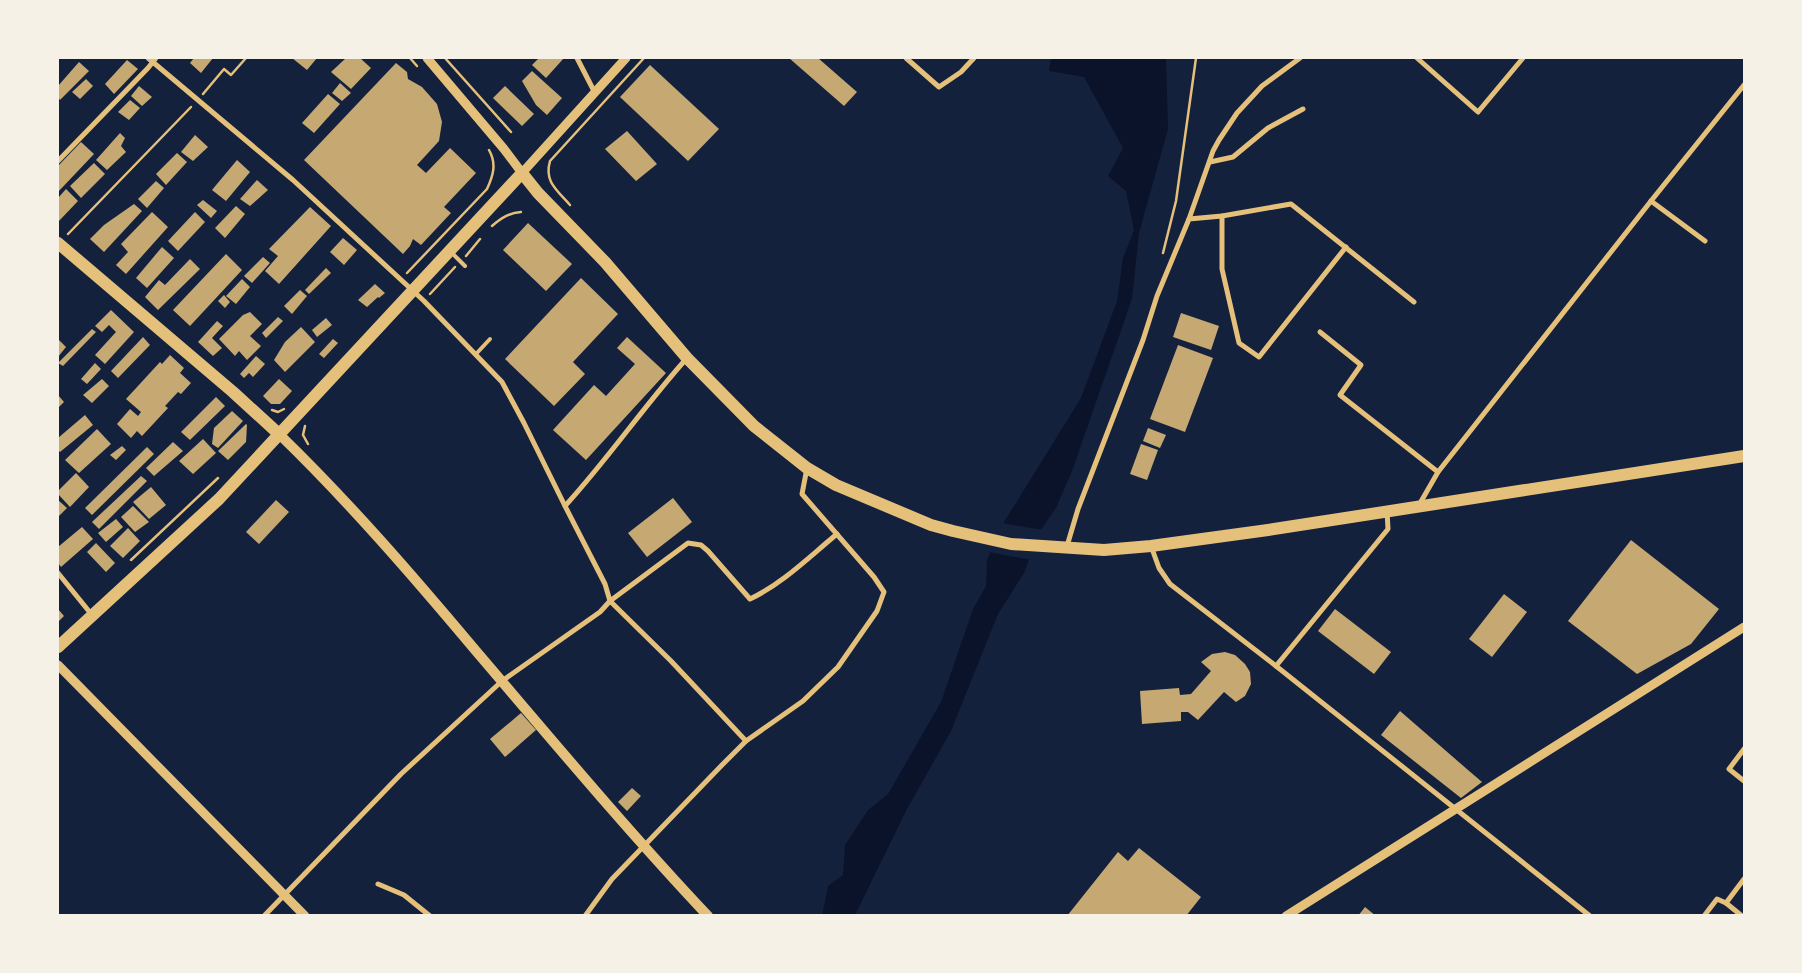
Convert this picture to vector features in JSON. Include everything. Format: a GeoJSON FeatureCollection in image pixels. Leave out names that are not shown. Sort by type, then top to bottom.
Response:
{"type":"FeatureCollection","features":[{"type":"Feature","properties":{"kind":"main road"},"geometry":{"type":"LineString","coordinates":[[58,647],[219,499],[522,173],[538,193],[605,262],[687,358],[754,426],[807,468],[836,485],[931,525],[954,531],[1011,544],[1061,548],[1104,550],[1150,546],[1418,507],[1744,456]]}},
{"type":"Feature","properties":{"kind":"main road"},"geometry":{"type":"LineString","coordinates":[[62,239],[233,392],[323,477],[377,534],[643,846],[708,916]]}},
{"type":"Feature","properties":{"kind":"street"},"geometry":{"type":"LineString","coordinates":[[427,58],[501,144],[522,173],[626,58]]}},
{"type":"Feature","properties":{"kind":"street"},"geometry":{"type":"LineString","coordinates":[[577,58],[595,93]]}},
{"type":"Feature","properties":{"kind":"street"},"geometry":{"type":"LineString","coordinates":[[906,58],[939,88],[961,72],[974,58]]}},
{"type":"Feature","properties":{"kind":"street"},"geometry":{"type":"LineString","coordinates":[[1061,548],[1219,140],[1237,113],[1262,86],[1300,58]]}},
{"type":"Feature","properties":{"kind":"street"},"geometry":{"type":"LineString","coordinates":[[1418,58],[1478,112],[1523,58]]}},
{"type":"Feature","properties":{"kind":"street"},"geometry":{"type":"LineString","coordinates":[[58,161],[152,59],[292,180],[412,290],[502,382],[605,584],[610,601],[671,661],[746,741]]}},
{"type":"Feature","properties":{"kind":"street"},"geometry":{"type":"LineString","coordinates":[[1418,507],[1438,472],[1744,85]]}},
{"type":"Feature","properties":{"kind":"street"},"geometry":{"type":"LineString","coordinates":[[1210,162],[1233,156],[1268,128],[1303,109]]}},
{"type":"Feature","properties":{"kind":"street"},"geometry":{"type":"LineString","coordinates":[[1651,201],[1705,241]]}},
{"type":"Feature","properties":{"kind":"street"},"geometry":{"type":"LineString","coordinates":[[1189,219],[1222,216],[1291,204],[1414,302]]}},
{"type":"Feature","properties":{"kind":"street"},"geometry":{"type":"LineString","coordinates":[[1222,216],[1222,269],[1239,343],[1259,357],[1346,248]]}},
{"type":"Feature","properties":{"kind":"street"},"geometry":{"type":"LineString","coordinates":[[1320,332],[1361,366],[1340,395],[1438,472]]}},
{"type":"Feature","properties":{"kind":"street"},"geometry":{"type":"LineString","coordinates":[[565,506],[596,471],[638,416],[687,358]]}},
{"type":"Feature","properties":{"kind":"street"},"geometry":{"type":"LineString","coordinates":[[585,916],[612,879],[746,741],[803,701],[838,667],[878,611],[884,592],[874,577],[802,494],[807,468]]}},
{"type":"Feature","properties":{"kind":"street"},"geometry":{"type":"LineString","coordinates":[[1276,666],[1388,529],[1387,511]]}},
{"type":"Feature","properties":{"kind":"street"},"geometry":{"type":"LineString","coordinates":[[264,916],[402,774],[502,681],[600,612],[610,601],[688,543],[701,545],[708,551],[750,599],[787,575],[837,534]]}},
{"type":"Feature","properties":{"kind":"street"},"geometry":{"type":"LineString","coordinates":[[1150,546],[1159,568],[1170,584],[1590,916]]}},
{"type":"Feature","properties":{"kind":"street"},"geometry":{"type":"LineString","coordinates":[[58,574],[92,616]]}},
{"type":"Feature","properties":{"kind":"street"},"geometry":{"type":"LineString","coordinates":[[1286,916],[1744,629]]}},
{"type":"Feature","properties":{"kind":"street"},"geometry":{"type":"LineString","coordinates":[[58,665],[305,916]]}},
{"type":"Feature","properties":{"kind":"street"},"geometry":{"type":"LineString","coordinates":[[1744,749],[1729,769],[1744,781]]}},
{"type":"Feature","properties":{"kind":"street"},"geometry":{"type":"LineString","coordinates":[[1726,903],[1744,879]]}},
{"type":"Feature","properties":{"kind":"street"},"geometry":{"type":"LineString","coordinates":[[378,884],[404,895],[430,916]]}},
{"type":"Feature","properties":{"kind":"street"},"geometry":{"type":"LineString","coordinates":[[1704,916],[1717,899],[1726,903],[1742,916]]}},
{"type":"Feature","properties":{"kind":"lane"},"geometry":{"type":"LineString","coordinates":[[450,252],[465,266]]}},
{"type":"Feature","properties":{"kind":"lane"},"geometry":{"type":"LineString","coordinates":[[476,354],[490,339]]}},
{"type":"Feature","properties":{"kind":"path"},"geometry":{"type":"LineString","coordinates":[[62,239],[198,100],[224,69],[231,75],[246,58]]}},
{"type":"Feature","properties":{"kind":"path"},"geometry":{"type":"LineString","coordinates":[[410,58],[423,72]]}},
{"type":"Feature","properties":{"kind":"path"},"geometry":{"type":"LineString","coordinates":[[445,58],[511,132]]}},
{"type":"Feature","properties":{"kind":"path"},"geometry":{"type":"LineString","coordinates":[[571,206],[549,179],[547,171],[550,161],[644,58]]}},
{"type":"Feature","properties":{"kind":"path"},"geometry":{"type":"LineString","coordinates":[[1165,276],[1162,264],[1176,201],[1196,58]]}},
{"type":"Feature","properties":{"kind":"path"},"geometry":{"type":"LineString","coordinates":[[407,273],[487,189],[493,175],[494,165],[487,148]]}},
{"type":"Feature","properties":{"kind":"path"},"geometry":{"type":"LineString","coordinates":[[490,228],[500,218],[522,212]]}},
{"type":"Feature","properties":{"kind":"path"},"geometry":{"type":"LineString","coordinates":[[430,295],[484,235]]}},
{"type":"Feature","properties":{"kind":"path"},"geometry":{"type":"LineString","coordinates":[[128,563],[224,472]]}},
{"type":"Feature","properties":{"kind":"water"},"geometry":{"type":"Polygon","coordinates":[[[1051,58],[1166,58],[1168,129],[1139,233],[1132,299],[1072,471],[1056,508],[1040,531],[1024,573],[998,614],[951,731],[907,809],[855,915],[822,916],[828,886],[843,875],[845,845],[868,810],[888,794],[941,702],[973,609],[986,586],[987,560],[1004,522],[1081,398],[1117,301],[1123,258],[1134,230],[1126,191],[1108,176],[1123,148],[1084,77],[1049,71],[1051,58]]]}},
{"type":"Feature","properties":{"kind":"pier"},"geometry":{"type":"Polygon","coordinates":[[[1001,523],[1044,530],[1032,560],[988,552],[1001,523]]]}},
{"type":"Feature","properties":{"kind":"building"},"geometry":{"type":"Polygon","coordinates":[[[194,58],[213,58],[201,73],[190,63],[194,58]]]}},
{"type":"Feature","properties":{"kind":"building"},"geometry":{"type":"Polygon","coordinates":[[[292,58],[317,58],[307,70],[292,58]]]}},
{"type":"Feature","properties":{"kind":"building"},"geometry":{"type":"Polygon","coordinates":[[[346,58],[360,58],[371,68],[351,89],[331,72],[346,58]]]}},
{"type":"Feature","properties":{"kind":"building"},"geometry":{"type":"Polygon","coordinates":[[[539,58],[564,58],[546,78],[532,65],[539,58]]]}},
{"type":"Feature","properties":{"kind":"building"},"geometry":{"type":"Polygon","coordinates":[[[789,58],[818,58],[857,92],[844,106],[789,58]]]}},
{"type":"Feature","properties":{"kind":"building"},"geometry":{"type":"Polygon","coordinates":[[[127,60],[138,69],[114,94],[105,84],[127,60]]]}},
{"type":"Feature","properties":{"kind":"building"},"geometry":{"type":"Polygon","coordinates":[[[79,62],[89,71],[60,100],[58,97],[58,86],[79,62]]]}},
{"type":"Feature","properties":{"kind":"building"},"geometry":{"type":"Polygon","coordinates":[[[396,63],[407,72],[408,79],[422,87],[437,104],[442,122],[439,141],[417,165],[426,173],[450,148],[476,173],[444,207],[451,213],[421,245],[413,239],[403,254],[304,160],[396,63]]]}},
{"type":"Feature","properties":{"kind":"building"},"geometry":{"type":"Polygon","coordinates":[[[650,65],[719,129],[688,161],[620,97],[650,65]]]}},
{"type":"Feature","properties":{"kind":"building"},"geometry":{"type":"Polygon","coordinates":[[[532,71],[562,98],[547,115],[536,105],[522,81],[532,71]]]}},
{"type":"Feature","properties":{"kind":"building"},"geometry":{"type":"Polygon","coordinates":[[[86,79],[93,86],[80,99],[72,92],[86,79]]]}},
{"type":"Feature","properties":{"kind":"building"},"geometry":{"type":"Polygon","coordinates":[[[340,83],[351,93],[342,101],[332,93],[340,83]]]}},
{"type":"Feature","properties":{"kind":"building"},"geometry":{"type":"Polygon","coordinates":[[[139,86],[152,97],[142,106],[131,96],[139,86]]]}},
{"type":"Feature","properties":{"kind":"building"},"geometry":{"type":"Polygon","coordinates":[[[505,86],[534,114],[522,126],[493,98],[505,86]]]}},
{"type":"Feature","properties":{"kind":"building"},"geometry":{"type":"Polygon","coordinates":[[[328,94],[340,104],[314,133],[302,123],[328,94]]]}},
{"type":"Feature","properties":{"kind":"building"},"geometry":{"type":"Polygon","coordinates":[[[130,100],[140,108],[129,120],[118,112],[130,100]]]}},
{"type":"Feature","properties":{"kind":"building"},"geometry":{"type":"Polygon","coordinates":[[[627,131],[657,164],[636,181],[605,149],[627,131]]]}},
{"type":"Feature","properties":{"kind":"building"},"geometry":{"type":"Polygon","coordinates":[[[120,133],[125,138],[121,146],[126,152],[107,170],[96,160],[120,133]]]}},
{"type":"Feature","properties":{"kind":"building"},"geometry":{"type":"Polygon","coordinates":[[[195,135],[208,147],[193,161],[181,152],[195,135]]]}},
{"type":"Feature","properties":{"kind":"building"},"geometry":{"type":"Polygon","coordinates":[[[81,142],[94,154],[58,192],[58,166],[81,142]]]}},
{"type":"Feature","properties":{"kind":"building"},"geometry":{"type":"Polygon","coordinates":[[[177,153],[187,162],[166,185],[156,174],[177,153]]]}},
{"type":"Feature","properties":{"kind":"building"},"geometry":{"type":"Polygon","coordinates":[[[237,160],[250,172],[226,201],[212,190],[237,160]]]}},
{"type":"Feature","properties":{"kind":"building"},"geometry":{"type":"Polygon","coordinates":[[[94,163],[105,174],[81,198],[70,186],[94,163]]]}},
{"type":"Feature","properties":{"kind":"building"},"geometry":{"type":"Polygon","coordinates":[[[257,180],[268,190],[250,206],[240,199],[257,180]]]}},
{"type":"Feature","properties":{"kind":"building"},"geometry":{"type":"Polygon","coordinates":[[[156,181],[164,188],[147,208],[138,199],[156,181]]]}},
{"type":"Feature","properties":{"kind":"building"},"geometry":{"type":"Polygon","coordinates":[[[66,189],[78,201],[58,222],[58,198],[66,189]]]}},
{"type":"Feature","properties":{"kind":"building"},"geometry":{"type":"Polygon","coordinates":[[[203,200],[217,211],[211,218],[197,205],[203,200]]]}},
{"type":"Feature","properties":{"kind":"building"},"geometry":{"type":"Polygon","coordinates":[[[134,204],[142,211],[104,252],[90,239],[104,225],[134,204]]]}},
{"type":"Feature","properties":{"kind":"building"},"geometry":{"type":"Polygon","coordinates":[[[236,206],[245,214],[225,238],[215,228],[236,206]]]}},
{"type":"Feature","properties":{"kind":"building"},"geometry":{"type":"Polygon","coordinates":[[[310,207],[331,226],[279,284],[265,271],[278,256],[269,249],[310,207]]]}},
{"type":"Feature","properties":{"kind":"building"},"geometry":{"type":"Polygon","coordinates":[[[152,212],[168,227],[126,274],[116,265],[128,252],[121,244],[152,212]]]}},
{"type":"Feature","properties":{"kind":"building"},"geometry":{"type":"Polygon","coordinates":[[[195,212],[205,222],[178,251],[168,241],[195,212]]]}},
{"type":"Feature","properties":{"kind":"building"},"geometry":{"type":"Polygon","coordinates":[[[528,223],[572,264],[546,291],[503,250],[528,223]]]}},
{"type":"Feature","properties":{"kind":"building"},"geometry":{"type":"Polygon","coordinates":[[[343,238],[357,250],[344,265],[330,252],[343,238]]]}},
{"type":"Feature","properties":{"kind":"building"},"geometry":{"type":"Polygon","coordinates":[[[162,247],[174,258],[147,288],[136,278],[162,247]]]}},
{"type":"Feature","properties":{"kind":"building"},"geometry":{"type":"Polygon","coordinates":[[[226,254],[242,270],[190,326],[173,310],[226,254]]]}},
{"type":"Feature","properties":{"kind":"building"},"geometry":{"type":"Polygon","coordinates":[[[263,257],[270,263],[252,283],[244,276],[263,257]]]}},
{"type":"Feature","properties":{"kind":"building"},"geometry":{"type":"Polygon","coordinates":[[[190,259],[200,269],[158,310],[145,297],[159,280],[165,285],[190,259]]]}},
{"type":"Feature","properties":{"kind":"building"},"geometry":{"type":"Polygon","coordinates":[[[326,268],[331,273],[309,294],[305,290],[326,268]]]}},
{"type":"Feature","properties":{"kind":"building"},"geometry":{"type":"Polygon","coordinates":[[[581,278],[618,314],[573,362],[585,374],[554,406],[505,359],[581,278]]]}},
{"type":"Feature","properties":{"kind":"building"},"geometry":{"type":"Polygon","coordinates":[[[242,279],[250,287],[236,304],[226,296],[242,279]]]}},
{"type":"Feature","properties":{"kind":"building"},"geometry":{"type":"Polygon","coordinates":[[[375,284],[385,293],[367,307],[358,300],[375,284]]]}},
{"type":"Feature","properties":{"kind":"building"},"geometry":{"type":"Polygon","coordinates":[[[300,290],[307,296],[292,314],[284,306],[300,290]]]}},
{"type":"Feature","properties":{"kind":"building"},"geometry":{"type":"Polygon","coordinates":[[[224,295],[230,302],[225,308],[218,301],[224,295]]]}},
{"type":"Feature","properties":{"kind":"building"},"geometry":{"type":"Polygon","coordinates":[[[111,310],[134,332],[105,364],[95,355],[116,332],[109,325],[102,332],[95,326],[111,310]]]}},
{"type":"Feature","properties":{"kind":"building"},"geometry":{"type":"Polygon","coordinates":[[[250,312],[262,324],[250,336],[261,346],[247,360],[239,351],[235,356],[219,339],[243,315],[250,312]]]}},
{"type":"Feature","properties":{"kind":"building"},"geometry":{"type":"Polygon","coordinates":[[[1181,313],[1219,326],[1211,350],[1173,337],[1181,313]]]}},
{"type":"Feature","properties":{"kind":"building"},"geometry":{"type":"Polygon","coordinates":[[[278,317],[283,321],[266,338],[262,333],[278,317]]]}},
{"type":"Feature","properties":{"kind":"building"},"geometry":{"type":"Polygon","coordinates":[[[326,318],[332,325],[317,337],[312,330],[326,318]]]}},
{"type":"Feature","properties":{"kind":"building"},"geometry":{"type":"Polygon","coordinates":[[[217,321],[223,326],[212,338],[222,348],[213,356],[198,342],[217,321]]]}},
{"type":"Feature","properties":{"kind":"building"},"geometry":{"type":"Polygon","coordinates":[[[301,327],[315,342],[285,372],[274,360],[285,342],[301,327]]]}},
{"type":"Feature","properties":{"kind":"building"},"geometry":{"type":"Polygon","coordinates":[[[92,329],[96,332],[63,366],[58,363],[92,329]]]}},
{"type":"Feature","properties":{"kind":"building"},"geometry":{"type":"Polygon","coordinates":[[[143,337],[150,345],[118,378],[111,371],[143,337]]]}},
{"type":"Feature","properties":{"kind":"building"},"geometry":{"type":"Polygon","coordinates":[[[627,337],[666,373],[586,460],[553,430],[594,385],[606,396],[635,364],[617,348],[627,337]]]}},
{"type":"Feature","properties":{"kind":"building"},"geometry":{"type":"Polygon","coordinates":[[[58,339],[66,347],[58,357],[58,339]]]}},
{"type":"Feature","properties":{"kind":"building"},"geometry":{"type":"Polygon","coordinates":[[[333,339],[338,343],[324,358],[319,354],[333,339]]]}},
{"type":"Feature","properties":{"kind":"building"},"geometry":{"type":"Polygon","coordinates":[[[1178,345],[1213,358],[1185,432],[1150,419],[1178,345]]]}},
{"type":"Feature","properties":{"kind":"building"},"geometry":{"type":"Polygon","coordinates":[[[170,355],[184,368],[180,373],[191,383],[181,394],[178,392],[165,406],[168,408],[142,436],[137,431],[131,438],[117,424],[130,409],[138,416],[141,412],[126,399],[160,362],[162,364],[170,355]]]}},
{"type":"Feature","properties":{"kind":"building"},"geometry":{"type":"Polygon","coordinates":[[[256,356],[265,364],[253,377],[249,373],[244,378],[240,374],[256,356]]]}},
{"type":"Feature","properties":{"kind":"building"},"geometry":{"type":"Polygon","coordinates":[[[95,363],[101,369],[87,384],[81,379],[95,363]]]}},
{"type":"Feature","properties":{"kind":"building"},"geometry":{"type":"Polygon","coordinates":[[[102,379],[109,386],[92,403],[83,395],[102,379]]]}},
{"type":"Feature","properties":{"kind":"building"},"geometry":{"type":"Polygon","coordinates":[[[279,379],[292,391],[280,404],[271,404],[263,396],[279,379]]]}},
{"type":"Feature","properties":{"kind":"building"},"geometry":{"type":"Polygon","coordinates":[[[58,395],[64,402],[58,408],[58,395]]]}},
{"type":"Feature","properties":{"kind":"building"},"geometry":{"type":"Polygon","coordinates":[[[216,397],[225,406],[190,440],[181,432],[216,397]]]}},
{"type":"Feature","properties":{"kind":"building"},"geometry":{"type":"Polygon","coordinates":[[[232,411],[243,421],[218,448],[212,444],[214,428],[232,411]]]}},
{"type":"Feature","properties":{"kind":"building"},"geometry":{"type":"Polygon","coordinates":[[[85,415],[93,425],[60,452],[58,450],[58,438],[85,415]]]}},
{"type":"Feature","properties":{"kind":"building"},"geometry":{"type":"Polygon","coordinates":[[[246,424],[246,442],[228,460],[218,451],[246,424]]]}},
{"type":"Feature","properties":{"kind":"building"},"geometry":{"type":"Polygon","coordinates":[[[1148,428],[1166,435],[1160,448],[1143,441],[1148,428]]]}},
{"type":"Feature","properties":{"kind":"building"},"geometry":{"type":"Polygon","coordinates":[[[97,429],[111,444],[79,473],[65,460],[97,429]]]}},
{"type":"Feature","properties":{"kind":"building"},"geometry":{"type":"Polygon","coordinates":[[[203,439],[216,453],[193,474],[179,461],[203,439]]]}},
{"type":"Feature","properties":{"kind":"building"},"geometry":{"type":"Polygon","coordinates":[[[173,442],[183,451],[154,476],[146,468],[173,442]]]}},
{"type":"Feature","properties":{"kind":"building"},"geometry":{"type":"Polygon","coordinates":[[[1141,444],[1158,450],[1147,480],[1130,474],[1141,444]]]}},
{"type":"Feature","properties":{"kind":"building"},"geometry":{"type":"Polygon","coordinates":[[[122,446],[126,450],[116,460],[110,455],[122,446]]]}},
{"type":"Feature","properties":{"kind":"building"},"geometry":{"type":"Polygon","coordinates":[[[147,447],[154,454],[92,515],[85,508],[147,447]]]}},
{"type":"Feature","properties":{"kind":"building"},"geometry":{"type":"Polygon","coordinates":[[[76,473],[89,487],[70,507],[58,494],[58,491],[76,473]]]}},
{"type":"Feature","properties":{"kind":"building"},"geometry":{"type":"Polygon","coordinates":[[[141,476],[147,481],[99,529],[92,522],[141,476]]]}},
{"type":"Feature","properties":{"kind":"building"},"geometry":{"type":"Polygon","coordinates":[[[151,487],[166,505],[149,519],[133,502],[151,487]]]}},
{"type":"Feature","properties":{"kind":"building"},"geometry":{"type":"Polygon","coordinates":[[[673,498],[692,522],[647,557],[628,533],[673,498]]]}},
{"type":"Feature","properties":{"kind":"building"},"geometry":{"type":"Polygon","coordinates":[[[58,500],[67,508],[58,517],[58,500]]]}},
{"type":"Feature","properties":{"kind":"building"},"geometry":{"type":"Polygon","coordinates":[[[276,500],[289,512],[259,544],[246,532],[276,500]]]}},
{"type":"Feature","properties":{"kind":"building"},"geometry":{"type":"Polygon","coordinates":[[[133,506],[149,522],[135,532],[121,517],[133,506]]]}},
{"type":"Feature","properties":{"kind":"building"},"geometry":{"type":"Polygon","coordinates":[[[116,519],[123,527],[106,542],[98,533],[116,519]]]}},
{"type":"Feature","properties":{"kind":"building"},"geometry":{"type":"Polygon","coordinates":[[[82,527],[93,539],[61,567],[58,563],[58,547],[82,527]]]}},
{"type":"Feature","properties":{"kind":"building"},"geometry":{"type":"Polygon","coordinates":[[[128,528],[140,541],[123,558],[110,546],[128,528]]]}},
{"type":"Feature","properties":{"kind":"building"},"geometry":{"type":"Polygon","coordinates":[[[1631,540],[1719,609],[1691,644],[1637,674],[1568,621],[1631,540]]]}},
{"type":"Feature","properties":{"kind":"building"},"geometry":{"type":"Polygon","coordinates":[[[96,543],[115,563],[106,572],[87,552],[96,543]]]}},
{"type":"Feature","properties":{"kind":"building"},"geometry":{"type":"Polygon","coordinates":[[[1504,594],[1527,612],[1492,657],[1469,639],[1504,594]]]}},
{"type":"Feature","properties":{"kind":"building"},"geometry":{"type":"Polygon","coordinates":[[[58,609],[64,616],[58,622],[58,609]]]}},
{"type":"Feature","properties":{"kind":"building"},"geometry":{"type":"Polygon","coordinates":[[[1335,609],[1391,652],[1374,674],[1318,631],[1335,609]]]}},
{"type":"Feature","properties":{"kind":"building"},"geometry":{"type":"Polygon","coordinates":[[[1225,652],[1235,655],[1245,664],[1250,672],[1251,684],[1245,696],[1236,702],[1224,692],[1198,720],[1188,712],[1181,712],[1181,721],[1142,724],[1140,691],[1179,688],[1180,695],[1191,694],[1211,671],[1201,662],[1212,654],[1225,652]]]}},
{"type":"Feature","properties":{"kind":"building"},"geometry":{"type":"Polygon","coordinates":[[[1400,711],[1482,782],[1461,798],[1381,735],[1400,711]]]}},
{"type":"Feature","properties":{"kind":"building"},"geometry":{"type":"Polygon","coordinates":[[[521,713],[536,730],[505,757],[490,739],[521,713]]]}},
{"type":"Feature","properties":{"kind":"building"},"geometry":{"type":"Polygon","coordinates":[[[632,788],[641,796],[627,811],[618,802],[632,788]]]}},
{"type":"Feature","properties":{"kind":"building"},"geometry":{"type":"Polygon","coordinates":[[[1139,848],[1201,897],[1186,916],[1067,916],[1118,852],[1128,861],[1139,848]]]}},
{"type":"Feature","properties":{"kind":"building"},"geometry":{"type":"Polygon","coordinates":[[[1365,907],[1376,916],[1358,916],[1365,907]]]}}]}
